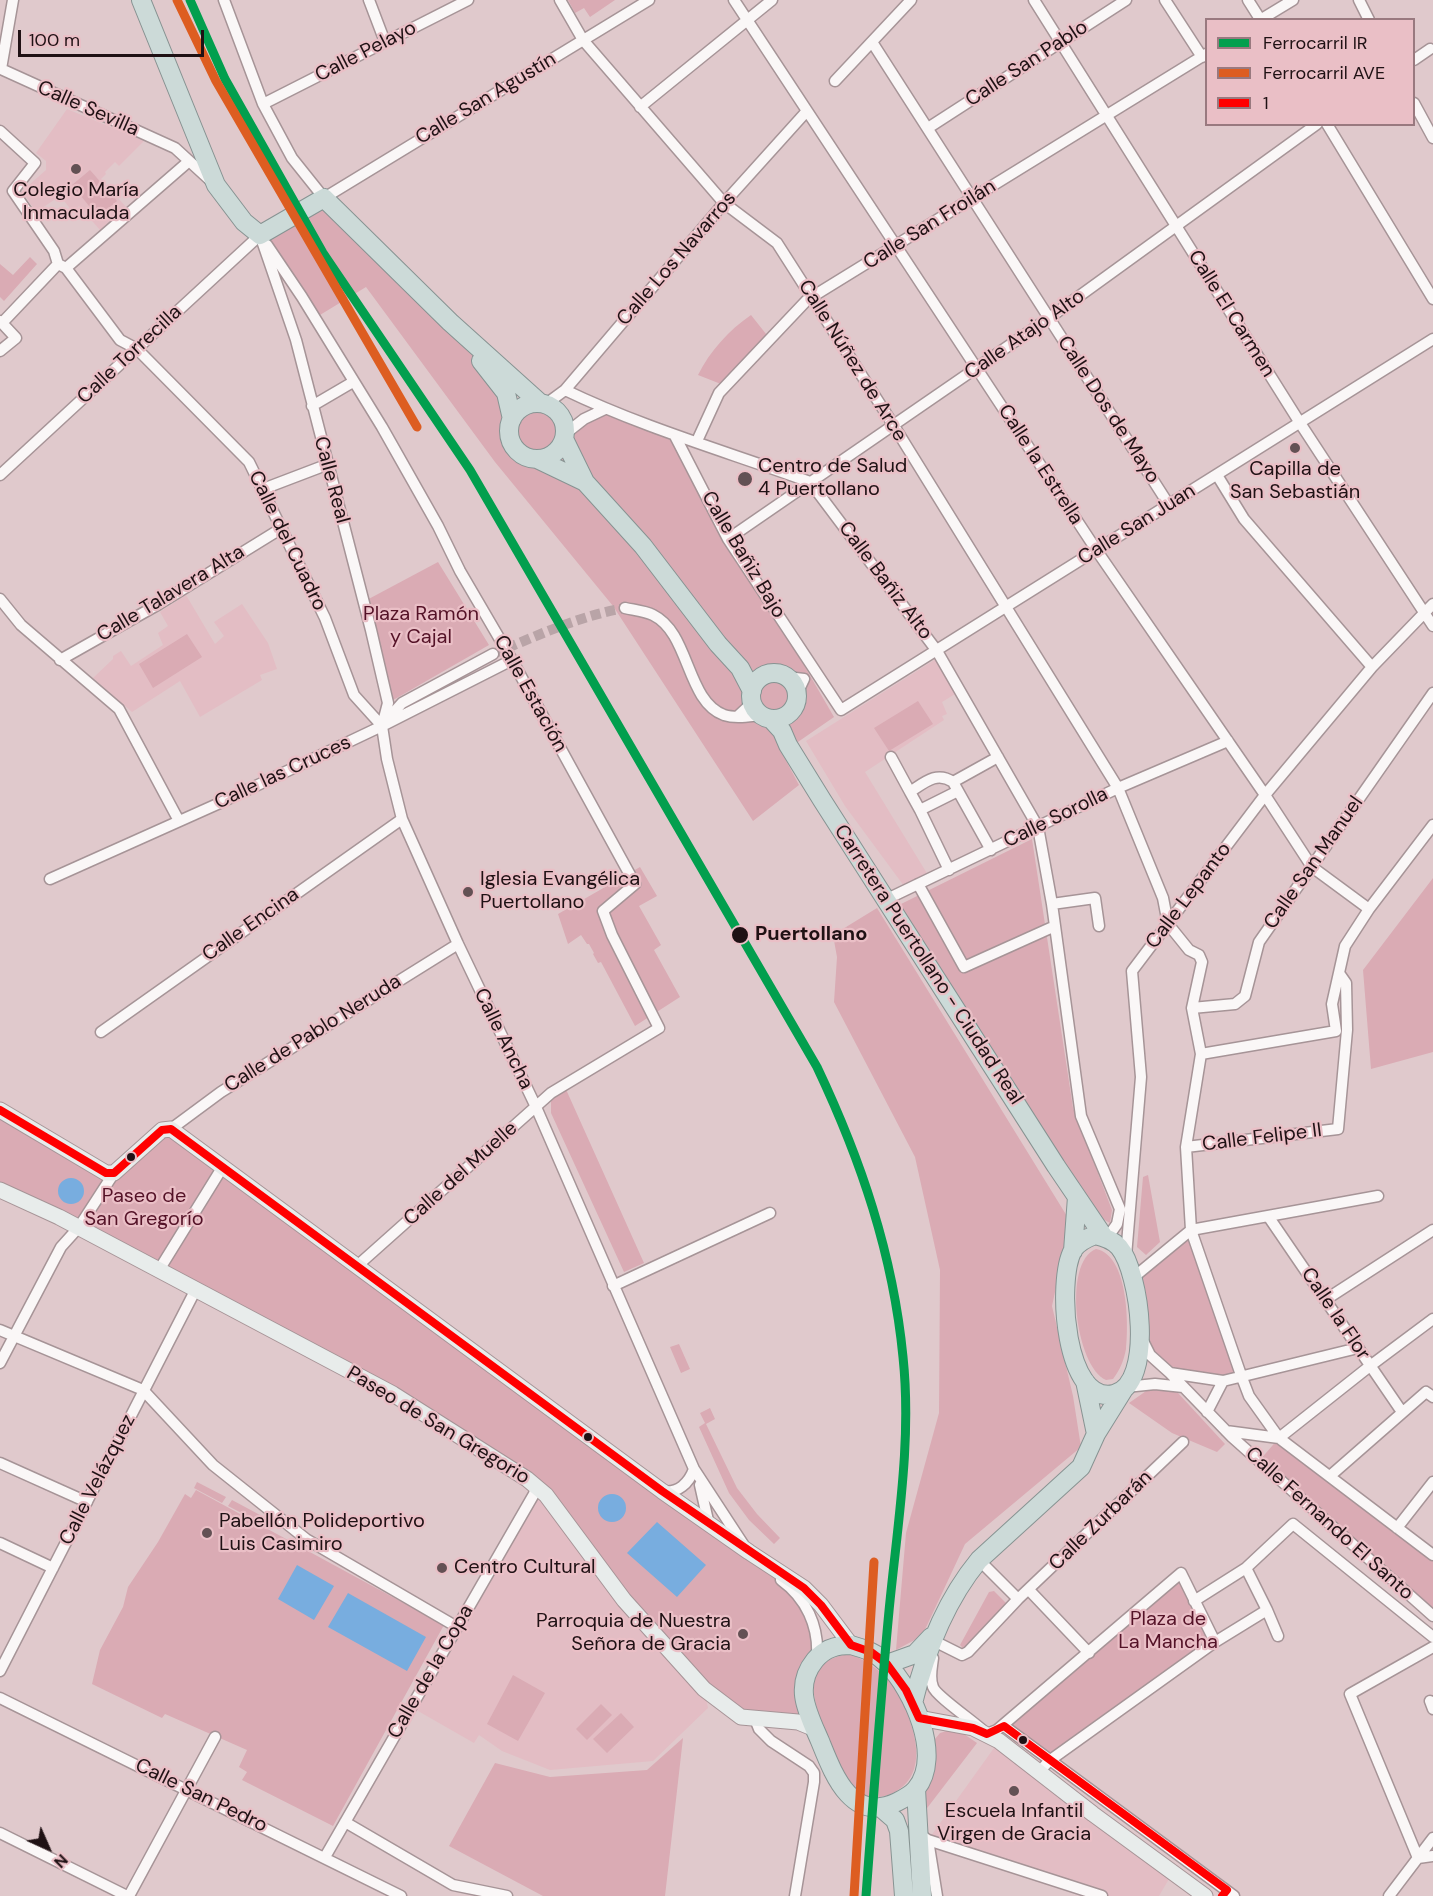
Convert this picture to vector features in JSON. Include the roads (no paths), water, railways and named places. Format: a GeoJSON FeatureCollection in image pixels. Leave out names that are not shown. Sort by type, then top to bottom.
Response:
{"type":"FeatureCollection","features":[{"type":"Feature","properties":{"kind":"highway"},"geometry":{"type":"LineString","coordinates":[[141,0],[216,185],[244,222],[262,234],[324,198],[450,322],[543,404],[555,409],[561,416],[565,425],[565,437],[560,447],[554,453],[537,459],[522,454],[512,442],[510,426],[519,410],[529,404],[543,404]]}},
{"type":"Feature","properties":{"kind":"highway"},"geometry":{"type":"LineString","coordinates":[[450,322],[506,393],[512,419]]}},
{"type":"Feature","properties":{"kind":"highway","name":"Carretera Puertollano - Ciudad Real"},"geometry":{"type":"LineString","coordinates":[[565,437],[585,482],[643,546],[718,644],[740,668],[1077,1197],[1106,1237],[1119,1246],[1125,1256]]}},
{"type":"Feature","properties":{"kind":"highway","name":"Carretera Puertollano - Ciudad Real"},"geometry":{"type":"LineString","coordinates":[[537,459],[585,482]]}},
{"type":"Feature","properties":{"kind":"highway"},"geometry":{"type":"LineString","coordinates":[[740,668],[768,674],[781,674],[796,683],[793,709],[768,712],[757,682],[768,674]]}},
{"type":"Feature","properties":{"kind":"highway"},"geometry":{"type":"LineString","coordinates":[[1077,1197],[1073,1251],[1064,1281],[1065,1322],[1076,1364],[1093,1391],[1103,1395],[1115,1394],[1125,1388]]}},
{"type":"Feature","properties":{"kind":"highway"},"geometry":{"type":"LineString","coordinates":[[1073,1251],[1080,1242],[1087,1238],[1095,1235],[1106,1237]]}},
{"type":"Feature","properties":{"kind":"highway"},"geometry":{"type":"LineString","coordinates":[[916,1710],[917,1685],[966,1575],[979,1560],[1081,1467],[1096,1434],[1125,1388],[1136,1365],[1140,1336],[1138,1299],[1134,1277],[1125,1256]]}},
{"type":"Feature","properties":{"kind":"highway"},"geometry":{"type":"LineString","coordinates":[[1085,1381],[1096,1434]]}},
{"type":"Feature","properties":{"kind":"highway"},"geometry":{"type":"LineString","coordinates":[[887,1664],[915,1654],[938,1636]]}},
{"type":"Feature","properties":{"kind":"highway"},"geometry":{"type":"LineString","coordinates":[[916,1789],[897,1802],[880,1807],[863,1804],[841,1786],[805,1704],[803,1686],[804,1676],[818,1657],[832,1647],[851,1644],[871,1652],[887,1664],[916,1710],[926,1742],[926,1765],[916,1789],[923,1837],[922,1896]]}},
{"type":"Feature","properties":{"kind":"highway"},"geometry":{"type":"LineString","coordinates":[[880,1807],[895,1820],[899,1831],[904,1896]]}},
{"type":"Feature","properties":{"kind":"main road"},"geometry":{"type":"LineString","coordinates":[[0,1110],[106,1176],[162,1130],[171,1130],[662,1491],[813,1595],[851,1644]]}},
{"type":"Feature","properties":{"kind":"main road","name":"Paseo de San Gregorio"},"geometry":{"type":"LineString","coordinates":[[0,1190],[81,1226],[196,1290],[393,1394],[536,1486],[546,1495],[624,1600],[696,1681],[741,1717],[798,1722],[815,1729]]}},
{"type":"Feature","properties":{"kind":"main road"},"geometry":{"type":"LineString","coordinates":[[916,1710],[987,1734],[1044,1767],[1205,1896]]}},
{"type":"Feature","properties":{"kind":"street"},"geometry":{"type":"LineString","coordinates":[[1,70],[13,0]]}},
{"type":"Feature","properties":{"kind":"street"},"geometry":{"type":"LineString","coordinates":[[224,0],[263,104],[292,158],[324,198]]}},
{"type":"Feature","properties":{"kind":"street"},"geometry":{"type":"LineString","coordinates":[[369,0],[385,42]]}},
{"type":"Feature","properties":{"kind":"street","name":"Calle Pelayo"},"geometry":{"type":"LineString","coordinates":[[263,104],[468,0]]}},
{"type":"Feature","properties":{"kind":"street","name":"Calle Núñez de Arce"},"geometry":{"type":"LineString","coordinates":[[560,0],[583,40],[724,203],[777,243],[894,426],[1118,788],[1163,898],[1168,924]]}},
{"type":"Feature","properties":{"kind":"street","name":"Calle San Agustín"},"geometry":{"type":"LineString","coordinates":[[324,198],[649,0]]}},
{"type":"Feature","properties":{"kind":"street","name":"Calle la Estrella"},"geometry":{"type":"LineString","coordinates":[[734,0],[1097,550],[1312,867],[1369,909]]}},
{"type":"Feature","properties":{"kind":"street"},"geometry":{"type":"LineString","coordinates":[[640,107],[772,0]]}},
{"type":"Feature","properties":{"kind":"street"},"geometry":{"type":"LineString","coordinates":[[835,81],[911,0]]}},
{"type":"Feature","properties":{"kind":"street","name":"Calle El Carmen"},"geometry":{"type":"LineString","coordinates":[[1034,0],[1300,423],[1433,626]]}},
{"type":"Feature","properties":{"kind":"street","name":"Calle San Pablo"},"geometry":{"type":"LineString","coordinates":[[928,129],[1126,0]]}},
{"type":"Feature","properties":{"kind":"street"},"geometry":{"type":"LineString","coordinates":[[1165,0],[1204,56]]}},
{"type":"Feature","properties":{"kind":"street"},"geometry":{"type":"LineString","coordinates":[[1248,0],[1259,18]]}},
{"type":"Feature","properties":{"kind":"street"},"geometry":{"type":"LineString","coordinates":[[1263,18],[1293,0]]}},
{"type":"Feature","properties":{"kind":"street"},"geometry":{"type":"LineString","coordinates":[[1359,0],[1368,18]]}},
{"type":"Feature","properties":{"kind":"street","name":"Calle Dos de Mayo"},"geometry":{"type":"LineString","coordinates":[[872,42],[1169,505]]}},
{"type":"Feature","properties":{"kind":"street"},"geometry":{"type":"LineString","coordinates":[[1415,59],[1430,49]]}},
{"type":"Feature","properties":{"kind":"street","name":"Calle San Froilán"},"geometry":{"type":"LineString","coordinates":[[697,441],[719,393],[807,300],[1204,56]]}},
{"type":"Feature","properties":{"kind":"street","name":"Calle Sevilla"},"geometry":{"type":"LineString","coordinates":[[1,70],[175,148],[216,185]]}},
{"type":"Feature","properties":{"kind":"street"},"geometry":{"type":"LineString","coordinates":[[1415,106],[1433,138]]}},
{"type":"Feature","properties":{"kind":"street","name":"Calle Los Navarros"},"geometry":{"type":"LineString","coordinates":[[543,404],[565,390],[724,203],[806,112]]}},
{"type":"Feature","properties":{"kind":"street","name":"Calle Atajo Alto"},"geometry":{"type":"LineString","coordinates":[[728,539],[1049,318],[1314,126]]}},
{"type":"Feature","properties":{"kind":"street"},"geometry":{"type":"LineString","coordinates":[[1328,126],[1433,299]]}},
{"type":"Feature","properties":{"kind":"street","name":"Calle del Cuadro"},"geometry":{"type":"LineString","coordinates":[[0,131],[35,163],[13,192],[62,266],[120,340],[137,349],[249,462],[325,618],[354,695],[382,726]]}},
{"type":"Feature","properties":{"kind":"street"},"geometry":{"type":"LineString","coordinates":[[175,148],[187,148],[195,134]]}},
{"type":"Feature","properties":{"kind":"street"},"geometry":{"type":"LineString","coordinates":[[0,351],[16,338],[1,322],[62,266],[188,162]]}},
{"type":"Feature","properties":{"kind":"street","name":"Calle Estación"},"geometry":{"type":"LineString","coordinates":[[262,234],[382,427],[635,884],[603,911],[612,935],[659,1028]]}},
{"type":"Feature","properties":{"kind":"street","name":"Calle Real"},"geometry":{"type":"LineString","coordinates":[[262,234],[296,340],[371,630],[388,703],[382,726]]}},
{"type":"Feature","properties":{"kind":"street","name":"Calle Torrecilla"},"geometry":{"type":"LineString","coordinates":[[0,475],[262,234]]}},
{"type":"Feature","properties":{"kind":"street"},"geometry":{"type":"LineString","coordinates":[[284,306],[292,299],[302,297]]}},
{"type":"Feature","properties":{"kind":"street","name":"Calle San Juan"},"geometry":{"type":"LineString","coordinates":[[842,710],[1433,339]]}},
{"type":"Feature","properties":{"kind":"street"},"geometry":{"type":"LineString","coordinates":[[312,406],[353,382]]}},
{"type":"Feature","properties":{"kind":"street"},"geometry":{"type":"LineString","coordinates":[[565,390],[605,409],[675,436],[697,441],[810,482]]}},
{"type":"Feature","properties":{"kind":"street"},"geometry":{"type":"LineString","coordinates":[[565,437],[584,419],[605,409]]}},
{"type":"Feature","properties":{"kind":"street","name":"Calle Bañiz Bajo"},"geometry":{"type":"LineString","coordinates":[[675,436],[728,539],[842,710]]}},
{"type":"Feature","properties":{"kind":"street"},"geometry":{"type":"LineString","coordinates":[[263,489],[327,465]]}},
{"type":"Feature","properties":{"kind":"street"},"geometry":{"type":"LineString","coordinates":[[1217,475],[1244,519],[1372,667]]}},
{"type":"Feature","properties":{"kind":"street","name":"Calle Bañiz Alto"},"geometry":{"type":"LineString","coordinates":[[810,482],[937,651],[1038,827],[1052,904],[1081,1116],[1119,1209],[1118,1224],[1106,1237]]}},
{"type":"Feature","properties":{"kind":"street","name":"Calle Talavera Alta"},"geometry":{"type":"LineString","coordinates":[[60,660],[159,604],[282,528]]}},
{"type":"Feature","properties":{"kind":"street"},"geometry":{"type":"LineString","coordinates":[[0,598],[21,625],[118,709],[179,821]]}},
{"type":"Feature","properties":{"kind":"street","name":"Calle Lepanto"},"geometry":{"type":"LineString","coordinates":[[1125,1256],[1141,1077],[1132,971],[1265,795],[1372,667],[1433,604]]}},
{"type":"Feature","properties":{"kind":"street"},"geometry":{"type":"LineString","coordinates":[[625,608],[653,615],[671,630],[704,699],[714,710],[726,716],[737,717],[768,712]]}},
{"type":"Feature","properties":{"kind":"street"},"geometry":{"type":"LineString","coordinates":[[382,726],[402,703],[493,654]]}},
{"type":"Feature","properties":{"kind":"street","name":"Calle las Cruces"},"geometry":{"type":"LineString","coordinates":[[50,879],[222,802],[382,726],[512,660]]}},
{"type":"Feature","properties":{"kind":"street"},"geometry":{"type":"LineString","coordinates":[[796,683],[816,671]]}},
{"type":"Feature","properties":{"kind":"street","name":"Calle San Manuel"},"geometry":{"type":"LineString","coordinates":[[1192,1008],[1235,1004],[1245,996],[1259,942],[1433,693]]}},
{"type":"Feature","properties":{"kind":"street","name":"Calle Ancha"},"geometry":{"type":"LineString","coordinates":[[382,726],[387,759],[402,819],[458,944],[536,1107],[696,1473],[709,1525]]}},
{"type":"Feature","properties":{"kind":"street","name":"Calle Sorolla"},"geometry":{"type":"LineString","coordinates":[[887,899],[1118,788],[1228,741]]}},
{"type":"Feature","properties":{"kind":"street"},"geometry":{"type":"LineString","coordinates":[[920,810],[998,757]]}},
{"type":"Feature","properties":{"kind":"street"},"geometry":{"type":"LineString","coordinates":[[891,758],[920,810],[949,870]]}},
{"type":"Feature","properties":{"kind":"street"},"geometry":{"type":"LineString","coordinates":[[910,792],[936,777],[945,777],[956,787],[991,850]]}},
{"type":"Feature","properties":{"kind":"street","name":"Calle Encina"},"geometry":{"type":"LineString","coordinates":[[101,1032],[402,819]]}},
{"type":"Feature","properties":{"kind":"street"},"geometry":{"type":"LineString","coordinates":[[1201,1054],[1336,1031],[1332,1004],[1345,946],[1369,909],[1433,825]]}},
{"type":"Feature","properties":{"kind":"street"},"geometry":{"type":"LineString","coordinates":[[918,884],[964,967],[1054,926]]}},
{"type":"Feature","properties":{"kind":"street"},"geometry":{"type":"LineString","coordinates":[[1052,904],[1094,893],[1099,926]]}},
{"type":"Feature","properties":{"kind":"street","name":"Calle Fernando El Santo"},"geometry":{"type":"LineString","coordinates":[[1168,924],[1189,950],[1199,955],[1202,962],[1192,1008],[1201,1054],[1186,1147],[1191,1230],[1249,1396],[1279,1438],[1433,1555]]}},
{"type":"Feature","properties":{"kind":"street","name":"Calle de Pablo Neruda"},"geometry":{"type":"LineString","coordinates":[[171,1130],[221,1092],[458,944]]}},
{"type":"Feature","properties":{"kind":"street","name":"Calle Felipe II"},"geometry":{"type":"LineString","coordinates":[[1186,1147],[1338,1129],[1347,1030],[1346,983],[1340,973]]}},
{"type":"Feature","properties":{"kind":"street","name":"Calle del Muelle"},"geometry":{"type":"LineString","coordinates":[[357,1266],[564,1084],[659,1028]]}},
{"type":"Feature","properties":{"kind":"street"},"geometry":{"type":"LineString","coordinates":[[159,1270],[222,1168]]}},
{"type":"Feature","properties":{"kind":"street"},"geometry":{"type":"LineString","coordinates":[[0,1363],[61,1247],[81,1226],[106,1176]]}},
{"type":"Feature","properties":{"kind":"street"},"geometry":{"type":"LineString","coordinates":[[1134,1277],[1191,1230],[1378,1196]]}},
{"type":"Feature","properties":{"kind":"street"},"geometry":{"type":"LineString","coordinates":[[613,1286],[770,1213]]}},
{"type":"Feature","properties":{"kind":"street","name":"Calle la Flor"},"geometry":{"type":"LineString","coordinates":[[1268,1215],[1402,1412]]}},
{"type":"Feature","properties":{"kind":"street"},"geometry":{"type":"LineString","coordinates":[[1324,1300],[1433,1230]]}},
{"type":"Feature","properties":{"kind":"street","name":"Calle Velázquez"},"geometry":{"type":"LineString","coordinates":[[0,1671],[196,1290]]}},
{"type":"Feature","properties":{"kind":"street"},"geometry":{"type":"LineString","coordinates":[[1279,1438],[1433,1319]]}},
{"type":"Feature","properties":{"kind":"street"},"geometry":{"type":"LineString","coordinates":[[0,1330],[143,1390],[213,1465],[306,1539],[457,1627]]}},
{"type":"Feature","properties":{"kind":"street","name":"Calle Fernando El Santo"},"geometry":{"type":"LineString","coordinates":[[1140,1336],[1150,1355],[1226,1431],[1433,1616]]}},
{"type":"Feature","properties":{"kind":"street"},"geometry":{"type":"LineString","coordinates":[[1170,1373],[1223,1381],[1358,1348]]}},
{"type":"Feature","properties":{"kind":"street"},"geometry":{"type":"LineString","coordinates":[[1208,1412],[1223,1381]]}},
{"type":"Feature","properties":{"kind":"street"},"geometry":{"type":"LineString","coordinates":[[1125,1388],[1155,1384],[1183,1387]]}},
{"type":"Feature","properties":{"kind":"street"},"geometry":{"type":"LineString","coordinates":[[1329,1476],[1402,1412],[1430,1395]]}},
{"type":"Feature","properties":{"kind":"street","name":"Calle Fernando El Santo"},"geometry":{"type":"LineString","coordinates":[[1226,1431],[1279,1438]]}},
{"type":"Feature","properties":{"kind":"street","name":"Calle Zurbarán"},"geometry":{"type":"LineString","coordinates":[[938,1636],[962,1655],[1183,1442]]}},
{"type":"Feature","properties":{"kind":"street"},"geometry":{"type":"LineString","coordinates":[[0,1462],[87,1502]]}},
{"type":"Feature","properties":{"kind":"street"},"geometry":{"type":"LineString","coordinates":[[662,1491],[669,1492],[683,1486],[696,1473]]}},
{"type":"Feature","properties":{"kind":"street","name":"Calle Ancha"},"geometry":{"type":"LineString","coordinates":[[696,1473],[749,1552]]}},
{"type":"Feature","properties":{"kind":"street"},"geometry":{"type":"LineString","coordinates":[[1397,1528],[1433,1482]]}},
{"type":"Feature","properties":{"kind":"street","name":"Calle de la Copa"},"geometry":{"type":"LineString","coordinates":[[325,1857],[534,1494],[536,1486]]}},
{"type":"Feature","properties":{"kind":"street","name":"Calle Fernando El Santo"},"geometry":{"type":"LineString","coordinates":[[1246,1568],[1293,1524],[1433,1637]]}},
{"type":"Feature","properties":{"kind":"street"},"geometry":{"type":"LineString","coordinates":[[709,1525],[723,1539],[795,1592],[815,1628],[819,1641],[818,1657]]}},
{"type":"Feature","properties":{"kind":"street"},"geometry":{"type":"LineString","coordinates":[[0,1542],[53,1568]]}},
{"type":"Feature","properties":{"kind":"street"},"geometry":{"type":"LineString","coordinates":[[979,1560],[1018,1599]]}},
{"type":"Feature","properties":{"kind":"street"},"geometry":{"type":"LineString","coordinates":[[1194,1601],[1246,1568],[1278,1636]]}},
{"type":"Feature","properties":{"kind":"street"},"geometry":{"type":"LineString","coordinates":[[938,1636],[931,1679],[935,1692],[987,1734],[1004,1726],[1181,1573],[1215,1642]]}},
{"type":"Feature","properties":{"kind":"street"},"geometry":{"type":"LineString","coordinates":[[1029,1590],[1089,1653]]}},
{"type":"Feature","properties":{"kind":"street"},"geometry":{"type":"LineString","coordinates":[[1044,1767],[1215,1642],[1267,1610]]}},
{"type":"Feature","properties":{"kind":"street"},"geometry":{"type":"LineString","coordinates":[[1418,1858],[1350,1694],[1433,1647]]}},
{"type":"Feature","properties":{"kind":"street","name":"Calle San Pedro"},"geometry":{"type":"LineString","coordinates":[[0,1698],[401,1896]]}},
{"type":"Feature","properties":{"kind":"street"},"geometry":{"type":"LineString","coordinates":[[755,1719],[759,1729],[771,1741],[809,1766],[814,1773],[795,1896]]}},
{"type":"Feature","properties":{"kind":"street"},"geometry":{"type":"LineString","coordinates":[[1004,1726],[1044,1767],[1227,1894]]}},
{"type":"Feature","properties":{"kind":"street"},"geometry":{"type":"LineString","coordinates":[[0,1833],[128,1896],[215,1737]]}},
{"type":"Feature","properties":{"kind":"street"},"geometry":{"type":"LineString","coordinates":[[345,1822],[453,1885],[507,1896]]}},
{"type":"Feature","properties":{"kind":"street"},"geometry":{"type":"LineString","coordinates":[[923,1837],[937,1896]]}},
{"type":"Feature","properties":{"kind":"street"},"geometry":{"type":"LineString","coordinates":[[923,1837],[1102,1896]]}},
{"type":"Feature","properties":{"kind":"street"},"geometry":{"type":"LineString","coordinates":[[1389,1896],[1433,1838]]}},
{"type":"Feature","properties":{"kind":"street"},"geometry":{"type":"LineString","coordinates":[[1418,1858],[1433,1856]]}},
{"type":"Feature","properties":{"kind":"street"},"geometry":{"type":"LineString","coordinates":[[448,1896],[453,1885]]}},
{"type":"Feature","properties":{"kind":"water"},"geometry":{"type":"Polygon","coordinates":[[[71,1178],[80,1182],[84,1191],[80,1200],[71,1204],[62,1200],[58,1191],[62,1182],[71,1178]]]}},
{"type":"Feature","properties":{"kind":"water"},"geometry":{"type":"Polygon","coordinates":[[[612,1494],[622,1498],[626,1508],[622,1518],[612,1522],[602,1518],[598,1508],[602,1498],[612,1494]]]}},
{"type":"Feature","properties":{"kind":"water"},"geometry":{"type":"Polygon","coordinates":[[[657,1522],[706,1565],[677,1597],[627,1553],[657,1522]]]}},
{"type":"Feature","properties":{"kind":"water"},"geometry":{"type":"Polygon","coordinates":[[[297,1565],[334,1586],[314,1620],[278,1599],[297,1565]]]}},
{"type":"Feature","properties":{"kind":"water"},"geometry":{"type":"Polygon","coordinates":[[[348,1593],[426,1637],[407,1671],[328,1627],[348,1593]]]}},
{"type":"Feature","properties":{"kind":"tunnel"},"geometry":{"type":"LineString","coordinates":[[493,654],[574,621],[625,608]]}},
{"type":"Feature","properties":{"kind":"rail line","name":"AVE"},"geometry":{"type":"LineString","coordinates":[[177,0],[216,81],[417,427]]}},
{"type":"Feature","properties":{"kind":"rail line","name":"IR"},"geometry":{"type":"LineString","coordinates":[[190,0],[225,79],[323,253],[470,470],[817,1067],[861,1172],[892,1281],[903,1357],[906,1421],[866,1896]]}},
{"type":"Feature","properties":{"kind":"rail line","name":"AVE"},"geometry":{"type":"LineString","coordinates":[[854,1896],[874,1562]]}},
{"type":"Feature","properties":{"kind":"place","name":"Colegio María Inmaculada"},"geometry":{"type":"Point","coordinates":[76,169]}},
{"type":"Feature","properties":{"kind":"place","name":"Capilla de San Sebastián"},"geometry":{"type":"Point","coordinates":[1295,448]}},
{"type":"Feature","properties":{"kind":"place","name":"Centro de Salud 4 Puertollano"},"geometry":{"type":"Point","coordinates":[745,479]}},
{"type":"Feature","properties":{"kind":"place","name":"Iglesia Evangélica Puertollano"},"geometry":{"type":"Point","coordinates":[468,892]}},
{"type":"Feature","properties":{"kind":"place","name":"Puertollano"},"geometry":{"type":"Point","coordinates":[740,935]}},
{"type":"Feature","properties":{"kind":"place","name":"Pabellón Polideportivo Luis Casimiro"},"geometry":{"type":"Point","coordinates":[207,1533]}},
{"type":"Feature","properties":{"kind":"place","name":"Centro Cultural"},"geometry":{"type":"Point","coordinates":[442,1568]}},
{"type":"Feature","properties":{"kind":"place","name":"Parroquia de Nuestra Señora de Gracia"},"geometry":{"type":"Point","coordinates":[743,1634]}},
{"type":"Feature","properties":{"kind":"place","name":"Escuela Infantil Virgen de Gracia"},"geometry":{"type":"Point","coordinates":[1014,1791]}},
{"type":"Feature","properties":{"kind":"park label","name":"Plaza Ramón y Cajal"},"geometry":{"type":"Point","coordinates":[421,626]}},
{"type":"Feature","properties":{"kind":"park label","name":"Paseo de San Gregorío"},"geometry":{"type":"Point","coordinates":[144,1208]}},
{"type":"Feature","properties":{"kind":"park label","name":"Plaza de La Mancha"},"geometry":{"type":"Point","coordinates":[1168,1632]}}]}
